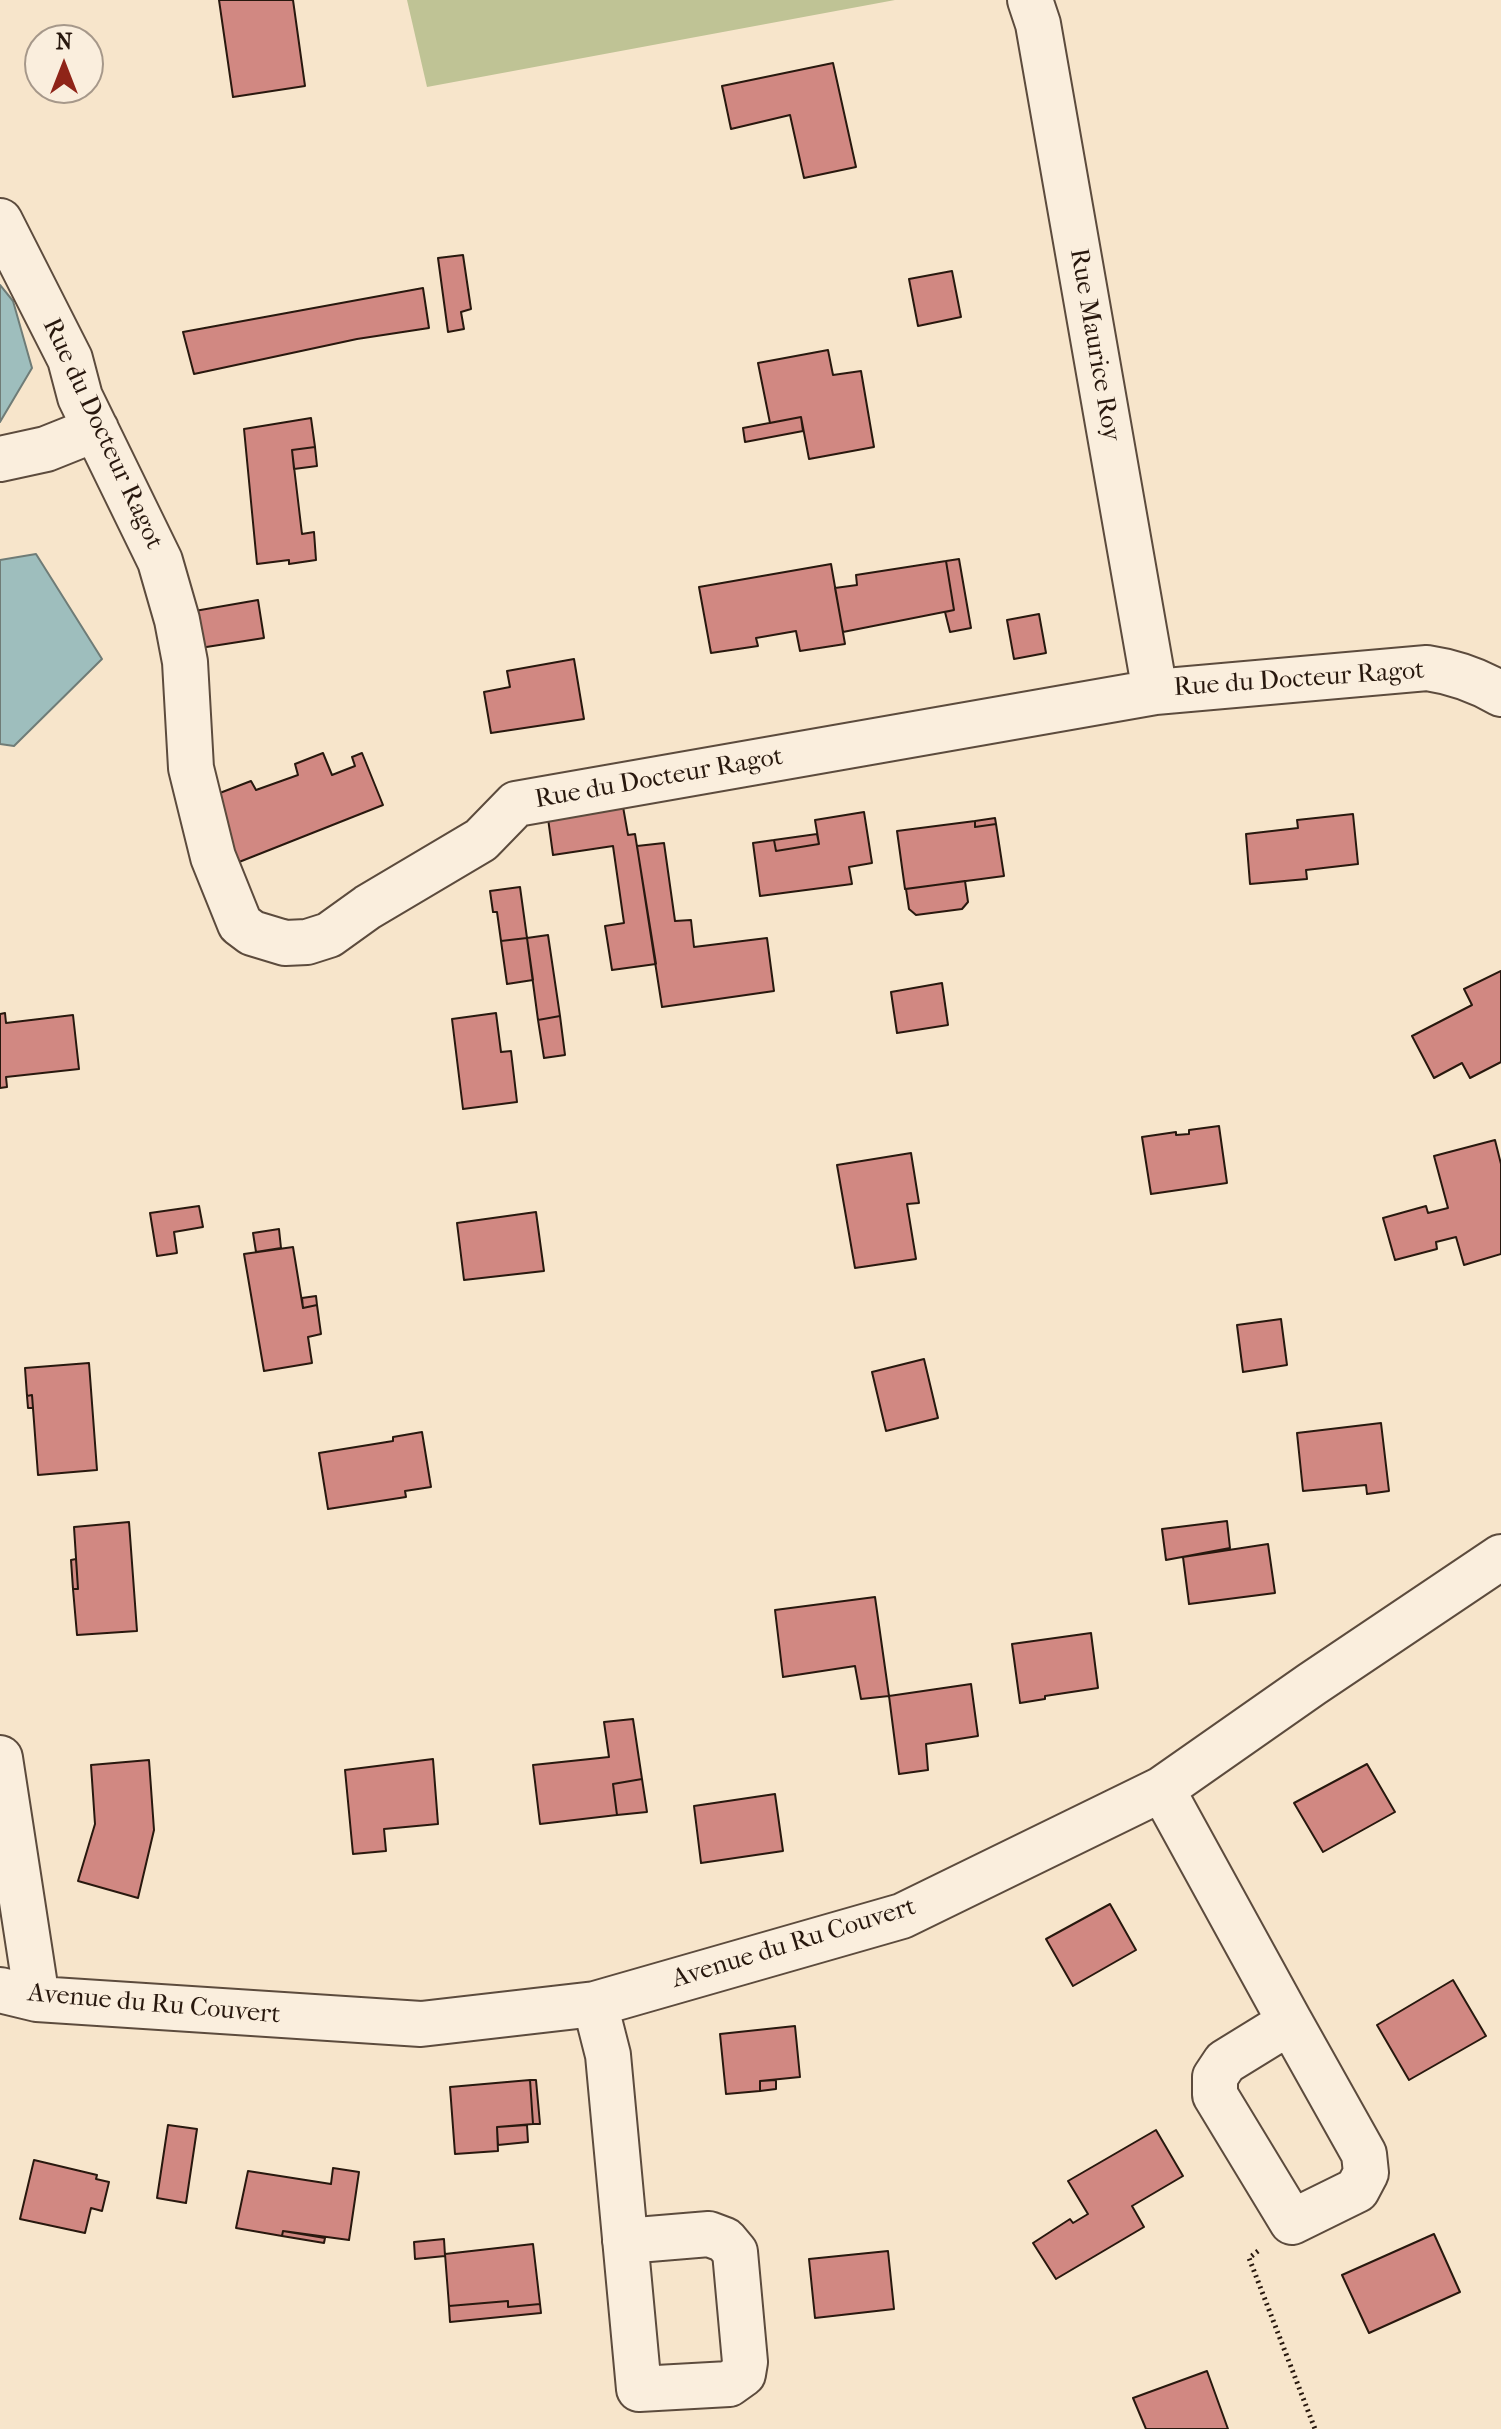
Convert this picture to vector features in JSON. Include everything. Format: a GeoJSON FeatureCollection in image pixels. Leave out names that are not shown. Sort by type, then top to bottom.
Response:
{"type":"FeatureCollection","features":[{"type":"Feature","properties":{"kind":"street","name":"Rue Maurice Roy"},"geometry":{"type":"LineString","coordinates":[[1030,0],[1038,24],[1155,692]]}},
{"type":"Feature","properties":{"kind":"street","name":"Rue du Docteur Ragot"},"geometry":{"type":"LineString","coordinates":[[0,221],[70,359],[80,397],[160,561],[185,662],[191,768],[213,857],[240,924],[252,933],[276,941],[307,942],[329,935],[368,907],[481,840],[516,804],[1155,692],[1427,668],[1453,672],[1495,687]]}},
{"type":"Feature","properties":{"kind":"street"},"geometry":{"type":"LineString","coordinates":[[0,459],[46,449],[96,429]]}},
{"type":"Feature","properties":{"kind":"street","name":"Avenue du Ru Couvert"},"geometry":{"type":"LineString","coordinates":[[18,1994],[421,2024],[595,2004],[902,1916],[1162,1789],[1501,1557]]}},
{"type":"Feature","properties":{"kind":"street"},"geometry":{"type":"LineString","coordinates":[[0,1758],[18,1994]]}},
{"type":"Feature","properties":{"kind":"street"},"geometry":{"type":"LineString","coordinates":[[1162,1789],[1364,2154],[1366,2173],[1357,2190],[1292,2222],[1215,2095],[1215,2077],[1225,2062],[1290,2022]]}},
{"type":"Feature","properties":{"kind":"street"},"geometry":{"type":"LineString","coordinates":[[595,2004],[608,2055],[625,2241]]}},
{"type":"Feature","properties":{"kind":"path"},"geometry":{"type":"LineString","coordinates":[[1292,2222],[1249,2258],[1315,2429]]}},
{"type":"Feature","properties":{"kind":"green space"},"geometry":{"type":"Polygon","coordinates":[[[407,0],[895,0],[427,87],[407,0]]]}},
{"type":"Feature","properties":{"kind":"water"},"geometry":{"type":"Polygon","coordinates":[[[0,285],[13,301],[32,368],[0,422],[0,285]]]}},
{"type":"Feature","properties":{"kind":"water"},"geometry":{"type":"Polygon","coordinates":[[[36,554],[102,659],[14,746],[0,744],[0,560],[36,554]]]}},
{"type":"Feature","properties":{"kind":"building"},"geometry":{"type":"Polygon","coordinates":[[[219,0],[293,0],[305,86],[233,97],[219,0]]]}},
{"type":"Feature","properties":{"kind":"building"},"geometry":{"type":"Polygon","coordinates":[[[833,63],[856,167],[804,178],[790,115],[731,129],[722,86],[833,63]]]}},
{"type":"Feature","properties":{"kind":"building"},"geometry":{"type":"Polygon","coordinates":[[[463,255],[471,309],[461,312],[464,329],[448,332],[438,258],[463,255]]]}},
{"type":"Feature","properties":{"kind":"building"},"geometry":{"type":"Polygon","coordinates":[[[952,271],[961,317],[918,326],[909,279],[952,271]]]}},
{"type":"Feature","properties":{"kind":"building"},"geometry":{"type":"Polygon","coordinates":[[[423,288],[429,328],[357,339],[194,374],[183,332],[423,288]]]}},
{"type":"Feature","properties":{"kind":"building"},"geometry":{"type":"Polygon","coordinates":[[[828,350],[833,375],[861,371],[874,447],[809,459],[801,417],[770,423],[758,363],[828,350]]]}},
{"type":"Feature","properties":{"kind":"building"},"geometry":{"type":"Polygon","coordinates":[[[801,417],[803,431],[745,442],[743,428],[801,417]]]}},
{"type":"Feature","properties":{"kind":"building"},"geometry":{"type":"Polygon","coordinates":[[[311,418],[315,447],[292,450],[302,534],[314,532],[316,560],[257,564],[244,429],[311,418]]]}},
{"type":"Feature","properties":{"kind":"building"},"geometry":{"type":"Polygon","coordinates":[[[315,447],[317,466],[294,469],[292,450],[315,447]]]}},
{"type":"Feature","properties":{"kind":"building"},"geometry":{"type":"Polygon","coordinates":[[[959,559],[971,628],[950,632],[945,612],[954,610],[946,561],[959,559]]]}},
{"type":"Feature","properties":{"kind":"building"},"geometry":{"type":"Polygon","coordinates":[[[946,561],[954,610],[843,632],[835,588],[857,585],[856,575],[946,561]]]}},
{"type":"Feature","properties":{"kind":"building"},"geometry":{"type":"Polygon","coordinates":[[[831,564],[845,644],[800,651],[796,631],[756,638],[758,646],[711,653],[699,587],[831,564]]]}},
{"type":"Feature","properties":{"kind":"building"},"geometry":{"type":"Polygon","coordinates":[[[258,600],[264,638],[200,648],[189,612],[258,600]]]}},
{"type":"Feature","properties":{"kind":"building"},"geometry":{"type":"Polygon","coordinates":[[[1039,614],[1046,653],[1014,659],[1007,620],[1039,614]]]}},
{"type":"Feature","properties":{"kind":"building"},"geometry":{"type":"Polygon","coordinates":[[[574,659],[584,719],[491,733],[484,692],[510,687],[507,671],[574,659]]]}},
{"type":"Feature","properties":{"kind":"building"},"geometry":{"type":"Polygon","coordinates":[[[323,753],[332,775],[355,766],[352,757],[362,753],[383,805],[234,864],[212,796],[251,781],[256,790],[298,775],[295,764],[323,753]]]}},
{"type":"Feature","properties":{"kind":"building"},"geometry":{"type":"Polygon","coordinates":[[[622,801],[628,835],[635,834],[656,964],[612,970],[605,926],[624,923],[613,846],[553,855],[547,811],[622,801]]]}},
{"type":"Feature","properties":{"kind":"building"},"geometry":{"type":"Polygon","coordinates":[[[864,812],[872,863],[849,867],[852,884],[760,896],[753,843],[774,840],[776,851],[819,844],[815,820],[864,812]]]}},
{"type":"Feature","properties":{"kind":"building"},"geometry":{"type":"Polygon","coordinates":[[[1353,814],[1358,864],[1306,870],[1307,879],[1250,884],[1246,834],[1298,828],[1297,820],[1353,814]]]}},
{"type":"Feature","properties":{"kind":"building"},"geometry":{"type":"Polygon","coordinates":[[[995,818],[996,824],[975,827],[975,821],[995,818]]]}},
{"type":"Feature","properties":{"kind":"building"},"geometry":{"type":"Polygon","coordinates":[[[975,821],[975,827],[996,824],[1004,876],[905,889],[897,831],[975,821]]]}},
{"type":"Feature","properties":{"kind":"building"},"geometry":{"type":"Polygon","coordinates":[[[817,834],[819,844],[776,851],[774,840],[817,834]]]}},
{"type":"Feature","properties":{"kind":"building"},"geometry":{"type":"Polygon","coordinates":[[[664,843],[675,921],[691,920],[694,947],[767,938],[774,991],[662,1007],[637,846],[664,843]]]}},
{"type":"Feature","properties":{"kind":"building"},"geometry":{"type":"Polygon","coordinates":[[[965,881],[968,902],[962,909],[916,915],[909,909],[906,889],[965,881]]]}},
{"type":"Feature","properties":{"kind":"building"},"geometry":{"type":"Polygon","coordinates":[[[520,887],[527,938],[501,941],[490,891],[520,887]]]}},
{"type":"Feature","properties":{"kind":"building"},"geometry":{"type":"Polygon","coordinates":[[[548,935],[560,1016],[538,1020],[527,938],[548,935]]]}},
{"type":"Feature","properties":{"kind":"building"},"geometry":{"type":"Polygon","coordinates":[[[527,938],[533,980],[507,984],[501,941],[527,938]]]}},
{"type":"Feature","properties":{"kind":"building"},"geometry":{"type":"Polygon","coordinates":[[[1501,971],[1501,1062],[1470,1078],[1462,1063],[1434,1078],[1412,1036],[1472,1005],[1464,989],[1501,971]]]}},
{"type":"Feature","properties":{"kind":"building"},"geometry":{"type":"Polygon","coordinates":[[[942,983],[948,1025],[897,1033],[891,992],[942,983]]]}},
{"type":"Feature","properties":{"kind":"building"},"geometry":{"type":"Polygon","coordinates":[[[5,1013],[6,1023],[73,1015],[79,1069],[6,1077],[7,1087],[0,1088],[0,1014],[5,1013]]]}},
{"type":"Feature","properties":{"kind":"building"},"geometry":{"type":"Polygon","coordinates":[[[496,1013],[501,1052],[511,1051],[517,1102],[463,1109],[452,1019],[496,1013]]]}},
{"type":"Feature","properties":{"kind":"building"},"geometry":{"type":"Polygon","coordinates":[[[560,1016],[565,1055],[544,1058],[538,1020],[560,1016]]]}},
{"type":"Feature","properties":{"kind":"building"},"geometry":{"type":"Polygon","coordinates":[[[1219,1126],[1227,1183],[1151,1194],[1142,1137],[1176,1132],[1176,1135],[1189,1134],[1189,1130],[1219,1126]]]}},
{"type":"Feature","properties":{"kind":"building"},"geometry":{"type":"Polygon","coordinates":[[[1495,1140],[1501,1164],[1501,1254],[1464,1265],[1456,1237],[1436,1242],[1437,1249],[1395,1260],[1383,1218],[1426,1206],[1428,1213],[1448,1208],[1434,1156],[1495,1140]]]}},
{"type":"Feature","properties":{"kind":"building"},"geometry":{"type":"Polygon","coordinates":[[[911,1153],[919,1203],[907,1204],[916,1259],[855,1268],[837,1165],[911,1153]]]}},
{"type":"Feature","properties":{"kind":"building"},"geometry":{"type":"Polygon","coordinates":[[[199,1206],[203,1227],[174,1232],[177,1253],[157,1256],[150,1213],[199,1206]]]}},
{"type":"Feature","properties":{"kind":"building"},"geometry":{"type":"Polygon","coordinates":[[[536,1212],[544,1271],[464,1280],[457,1223],[536,1212]]]}},
{"type":"Feature","properties":{"kind":"building"},"geometry":{"type":"Polygon","coordinates":[[[279,1229],[281,1248],[256,1252],[253,1233],[279,1229]]]}},
{"type":"Feature","properties":{"kind":"building"},"geometry":{"type":"Polygon","coordinates":[[[293,1247],[303,1308],[317,1305],[321,1334],[308,1337],[312,1363],[264,1371],[244,1254],[293,1247]]]}},
{"type":"Feature","properties":{"kind":"building"},"geometry":{"type":"Polygon","coordinates":[[[316,1296],[317,1305],[303,1308],[302,1298],[316,1296]]]}},
{"type":"Feature","properties":{"kind":"building"},"geometry":{"type":"Polygon","coordinates":[[[1281,1319],[1287,1365],[1243,1372],[1237,1325],[1281,1319]]]}},
{"type":"Feature","properties":{"kind":"building"},"geometry":{"type":"Polygon","coordinates":[[[924,1359],[938,1418],[886,1431],[872,1372],[924,1359]]]}},
{"type":"Feature","properties":{"kind":"building"},"geometry":{"type":"Polygon","coordinates":[[[89,1363],[97,1470],[38,1475],[32,1395],[27,1396],[25,1368],[89,1363]]]}},
{"type":"Feature","properties":{"kind":"building"},"geometry":{"type":"Polygon","coordinates":[[[32,1395],[33,1408],[28,1408],[27,1396],[32,1395]]]}},
{"type":"Feature","properties":{"kind":"building"},"geometry":{"type":"Polygon","coordinates":[[[1381,1423],[1389,1491],[1367,1494],[1366,1485],[1303,1491],[1297,1433],[1381,1423]]]}},
{"type":"Feature","properties":{"kind":"building"},"geometry":{"type":"Polygon","coordinates":[[[422,1432],[431,1487],[405,1491],[406,1497],[328,1509],[319,1453],[393,1441],[393,1437],[422,1432]]]}},
{"type":"Feature","properties":{"kind":"building"},"geometry":{"type":"Polygon","coordinates":[[[1227,1521],[1230,1548],[1166,1560],[1162,1529],[1227,1521]]]}},
{"type":"Feature","properties":{"kind":"building"},"geometry":{"type":"Polygon","coordinates":[[[129,1522],[137,1631],[77,1635],[73,1589],[78,1589],[74,1527],[129,1522]]]}},
{"type":"Feature","properties":{"kind":"building"},"geometry":{"type":"Polygon","coordinates":[[[1268,1544],[1275,1593],[1189,1604],[1183,1557],[1268,1544]]]}},
{"type":"Feature","properties":{"kind":"building"},"geometry":{"type":"Polygon","coordinates":[[[76,1559],[78,1589],[73,1589],[71,1560],[76,1559]]]}},
{"type":"Feature","properties":{"kind":"building"},"geometry":{"type":"Polygon","coordinates":[[[875,1597],[889,1696],[861,1699],[855,1666],[783,1677],[775,1610],[875,1597]]]}},
{"type":"Feature","properties":{"kind":"building"},"geometry":{"type":"Polygon","coordinates":[[[1091,1633],[1098,1688],[1020,1703],[1012,1644],[1091,1633]]]}},
{"type":"Feature","properties":{"kind":"building"},"geometry":{"type":"Polygon","coordinates":[[[971,1684],[978,1736],[926,1744],[928,1770],[899,1774],[889,1696],[971,1684]]]}},
{"type":"Feature","properties":{"kind":"building"},"geometry":{"type":"Polygon","coordinates":[[[633,1719],[642,1779],[613,1784],[617,1815],[540,1824],[533,1765],[609,1757],[604,1722],[633,1719]]]}},
{"type":"Feature","properties":{"kind":"building"},"geometry":{"type":"Polygon","coordinates":[[[433,1759],[438,1824],[384,1829],[386,1851],[353,1854],[345,1770],[433,1759]]]}},
{"type":"Feature","properties":{"kind":"building"},"geometry":{"type":"Polygon","coordinates":[[[149,1760],[154,1830],[138,1898],[78,1881],[95,1824],[91,1765],[149,1760]]]}},
{"type":"Feature","properties":{"kind":"building"},"geometry":{"type":"Polygon","coordinates":[[[1367,1764],[1395,1812],[1323,1852],[1294,1803],[1367,1764]]]}},
{"type":"Feature","properties":{"kind":"building"},"geometry":{"type":"Polygon","coordinates":[[[642,1779],[647,1812],[617,1815],[613,1784],[642,1779]]]}},
{"type":"Feature","properties":{"kind":"building"},"geometry":{"type":"Polygon","coordinates":[[[775,1794],[783,1851],[701,1863],[694,1806],[775,1794]]]}},
{"type":"Feature","properties":{"kind":"building"},"geometry":{"type":"Polygon","coordinates":[[[1110,1904],[1136,1950],[1073,1986],[1046,1939],[1110,1904]]]}},
{"type":"Feature","properties":{"kind":"building"},"geometry":{"type":"Polygon","coordinates":[[[1453,1980],[1486,2036],[1409,2080],[1377,2025],[1453,1980]]]}},
{"type":"Feature","properties":{"kind":"building"},"geometry":{"type":"Polygon","coordinates":[[[795,2026],[800,2077],[760,2081],[760,2091],[726,2094],[720,2034],[795,2026]]]}},
{"type":"Feature","properties":{"kind":"building"},"geometry":{"type":"Polygon","coordinates":[[[530,2080],[536,2080],[540,2124],[533,2124],[530,2080]]]}},
{"type":"Feature","properties":{"kind":"building"},"geometry":{"type":"Polygon","coordinates":[[[530,2080],[533,2124],[497,2127],[498,2151],[455,2154],[450,2087],[530,2080]]]}},
{"type":"Feature","properties":{"kind":"building"},"geometry":{"type":"Polygon","coordinates":[[[776,2080],[776,2089],[760,2091],[760,2081],[776,2080]]]}},
{"type":"Feature","properties":{"kind":"building"},"geometry":{"type":"Polygon","coordinates":[[[168,2125],[197,2129],[186,2203],[157,2198],[168,2125]]]}},
{"type":"Feature","properties":{"kind":"building"},"geometry":{"type":"Polygon","coordinates":[[[527,2125],[528,2142],[498,2145],[497,2127],[527,2125]]]}},
{"type":"Feature","properties":{"kind":"building"},"geometry":{"type":"Polygon","coordinates":[[[1156,2130],[1183,2176],[1132,2206],[1144,2227],[1056,2279],[1033,2243],[1070,2219],[1073,2223],[1088,2214],[1068,2181],[1156,2130]]]}},
{"type":"Feature","properties":{"kind":"building"},"geometry":{"type":"Polygon","coordinates":[[[34,2160],[97,2175],[96,2179],[109,2182],[102,2211],[91,2208],[85,2233],[20,2219],[34,2160]]]}},
{"type":"Feature","properties":{"kind":"building"},"geometry":{"type":"Polygon","coordinates":[[[333,2168],[359,2172],[349,2240],[283,2231],[282,2236],[236,2228],[248,2171],[331,2184],[333,2168]]]}},
{"type":"Feature","properties":{"kind":"building"},"geometry":{"type":"Polygon","coordinates":[[[283,2231],[325,2238],[324,2243],[282,2236],[283,2231]]]}},
{"type":"Feature","properties":{"kind":"building"},"geometry":{"type":"Polygon","coordinates":[[[1434,2234],[1460,2292],[1369,2333],[1342,2275],[1434,2234]]]}},
{"type":"Feature","properties":{"kind":"building"},"geometry":{"type":"Polygon","coordinates":[[[444,2239],[445,2256],[415,2259],[414,2242],[444,2239]]]}},
{"type":"Feature","properties":{"kind":"building"},"geometry":{"type":"Polygon","coordinates":[[[533,2244],[540,2304],[508,2307],[508,2301],[449,2306],[445,2254],[533,2244]]]}},
{"type":"Feature","properties":{"kind":"building"},"geometry":{"type":"Polygon","coordinates":[[[888,2251],[894,2309],[815,2318],[809,2259],[888,2251]]]}},
{"type":"Feature","properties":{"kind":"building"},"geometry":{"type":"Polygon","coordinates":[[[508,2301],[508,2307],[540,2304],[541,2313],[450,2322],[449,2306],[508,2301]]]}},
{"type":"Feature","properties":{"kind":"building"},"geometry":{"type":"Polygon","coordinates":[[[1207,2371],[1228,2429],[1146,2429],[1133,2398],[1207,2371]]]}}]}
